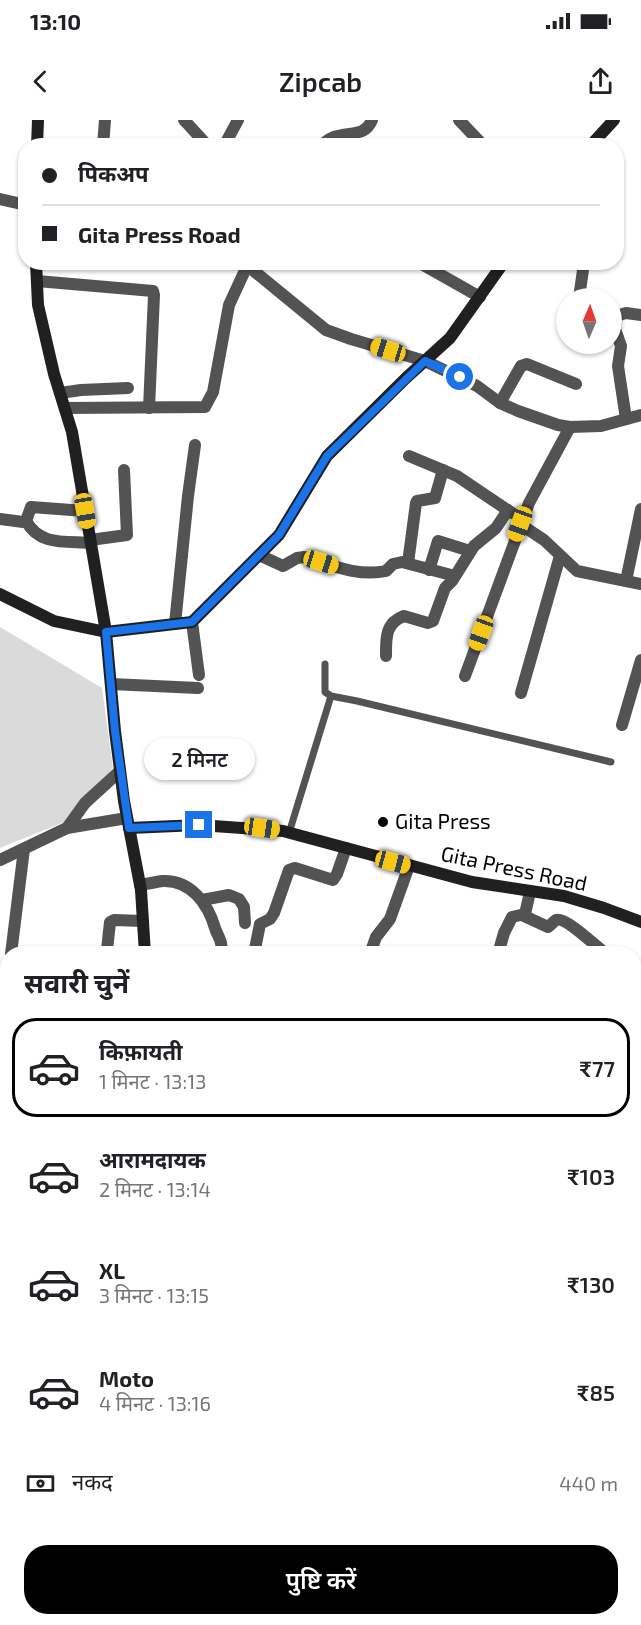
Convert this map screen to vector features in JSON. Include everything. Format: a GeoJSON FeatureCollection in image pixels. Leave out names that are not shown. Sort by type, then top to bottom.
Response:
{"type":"FeatureCollection","features":[{"type":"Feature","properties":{"kind":"street"},"geometry":{"type":"LineString","coordinates":[[37,138],[38,120]]}},
{"type":"Feature","properties":{"kind":"street"},"geometry":{"type":"LineString","coordinates":[[104,138],[105,120]]}},
{"type":"Feature","properties":{"kind":"street"},"geometry":{"type":"LineString","coordinates":[[184,120],[201,138]]}},
{"type":"Feature","properties":{"kind":"street"},"geometry":{"type":"LineString","coordinates":[[228,138],[238,120]]}},
{"type":"Feature","properties":{"kind":"street"},"geometry":{"type":"LineString","coordinates":[[334,138],[339,135],[363,132],[372,120]]}},
{"type":"Feature","properties":{"kind":"street"},"geometry":{"type":"LineString","coordinates":[[459,120],[476,138]]}},
{"type":"Feature","properties":{"kind":"street"},"geometry":{"type":"LineString","coordinates":[[596,138],[610,121]]}},
{"type":"Feature","properties":{"kind":"street"},"geometry":{"type":"LineString","coordinates":[[0,199],[18,203]]}},
{"type":"Feature","properties":{"kind":"street"},"geometry":{"type":"LineString","coordinates":[[36,270],[38,305],[72,432],[106,632],[120,771],[140,885],[145,946]]}},
{"type":"Feature","properties":{"kind":"street"},"geometry":{"type":"LineString","coordinates":[[65,408],[202,408],[208,403],[213,392],[229,305],[243,270]]}},
{"type":"Feature","properties":{"kind":"street"},"geometry":{"type":"LineString","coordinates":[[252,270],[326,330],[425,361],[477,386],[500,403],[558,426],[601,426],[641,415]]}},
{"type":"Feature","properties":{"kind":"street"},"geometry":{"type":"LineString","coordinates":[[432,270],[480,297]]}},
{"type":"Feature","properties":{"kind":"street"},"geometry":{"type":"LineString","coordinates":[[0,594],[54,621],[106,632],[192,622],[279,535],[327,456],[450,338],[499,270]]}},
{"type":"Feature","properties":{"kind":"street"},"geometry":{"type":"LineString","coordinates":[[580,288],[583,270]]}},
{"type":"Feature","properties":{"kind":"street"},"geometry":{"type":"LineString","coordinates":[[37,281],[153,291],[149,408]]}},
{"type":"Feature","properties":{"kind":"street"},"geometry":{"type":"LineString","coordinates":[[626,418],[618,366],[621,346],[615,330],[616,320],[620,315],[626,313],[641,315]]}},
{"type":"Feature","properties":{"kind":"street"},"geometry":{"type":"LineString","coordinates":[[500,403],[521,366],[527,363],[576,384]]}},
{"type":"Feature","properties":{"kind":"street"},"geometry":{"type":"LineString","coordinates":[[60,393],[128,388]]}},
{"type":"Feature","properties":{"kind":"street"},"geometry":{"type":"LineString","coordinates":[[465,676],[529,503],[570,427]]}},
{"type":"Feature","properties":{"kind":"street"},"geometry":{"type":"LineString","coordinates":[[175,624],[195,446]]}},
{"type":"Feature","properties":{"kind":"street"},"geometry":{"type":"LineString","coordinates":[[409,456],[462,479],[508,510],[577,571],[641,584]]}},
{"type":"Feature","properties":{"kind":"street"},"geometry":{"type":"LineString","coordinates":[[26,521],[34,533],[50,540],[90,541],[127,534],[124,470]]}},
{"type":"Feature","properties":{"kind":"street"},"geometry":{"type":"LineString","coordinates":[[408,563],[416,503],[420,500],[430,501],[435,498],[443,470]]}},
{"type":"Feature","properties":{"kind":"street"},"geometry":{"type":"LineString","coordinates":[[26,521],[31,507],[85,511]]}},
{"type":"Feature","properties":{"kind":"street"},"geometry":{"type":"LineString","coordinates":[[626,581],[639,529],[641,509]]}},
{"type":"Feature","properties":{"kind":"street"},"geometry":{"type":"LineString","coordinates":[[386,656],[388,628],[404,616],[428,623],[434,621],[443,591],[470,551],[496,528],[508,510]]}},
{"type":"Feature","properties":{"kind":"street"},"geometry":{"type":"LineString","coordinates":[[0,519],[26,521]]}},
{"type":"Feature","properties":{"kind":"street"},"geometry":{"type":"LineString","coordinates":[[429,570],[438,541],[470,551]]}},
{"type":"Feature","properties":{"kind":"street"},"geometry":{"type":"LineString","coordinates":[[259,555],[280,566],[286,566],[297,558],[304,557],[361,573],[386,571],[397,562],[455,576]]}},
{"type":"Feature","properties":{"kind":"street"},"geometry":{"type":"LineString","coordinates":[[521,693],[560,556]]}},
{"type":"Feature","properties":{"kind":"street"},"geometry":{"type":"LineString","coordinates":[[111,684],[198,681],[192,622]]}},
{"type":"Feature","properties":{"kind":"street"},"geometry":{"type":"LineString","coordinates":[[622,725],[641,660]]}},
{"type":"Feature","properties":{"kind":"street"},"geometry":{"type":"LineString","coordinates":[[67,828],[85,802],[120,771]]}},
{"type":"Feature","properties":{"kind":"street"},"geometry":{"type":"LineString","coordinates":[[0,860],[67,828],[128,823]]}},
{"type":"Feature","properties":{"kind":"street","name":"Gita Press Road"},"geometry":{"type":"LineString","coordinates":[[128,823],[262,828],[289,833],[472,882],[564,896],[641,922]]}},
{"type":"Feature","properties":{"kind":"street"},"geometry":{"type":"LineString","coordinates":[[256,946],[260,924],[270,919],[274,913],[289,870],[295,868],[333,880],[346,848]]}},
{"type":"Feature","properties":{"kind":"street"},"geometry":{"type":"LineString","coordinates":[[12,946],[24,849]]}},
{"type":"Feature","properties":{"kind":"street"},"geometry":{"type":"LineString","coordinates":[[373,946],[376,937],[390,919],[409,866]]}},
{"type":"Feature","properties":{"kind":"street"},"geometry":{"type":"LineString","coordinates":[[140,885],[164,881],[185,886],[202,900],[213,918],[221,946]]}},
{"type":"Feature","properties":{"kind":"street"},"geometry":{"type":"LineString","coordinates":[[500,946],[512,917],[526,912],[530,892]]}},
{"type":"Feature","properties":{"kind":"street"},"geometry":{"type":"LineString","coordinates":[[202,900],[229,896],[239,899],[244,907],[245,923]]}},
{"type":"Feature","properties":{"kind":"street"},"geometry":{"type":"LineString","coordinates":[[522,915],[548,927],[555,920],[560,920],[576,929],[596,946]]}},
{"type":"Feature","properties":{"kind":"street"},"geometry":{"type":"LineString","coordinates":[[106,946],[110,922],[114,920],[143,921]]}},
{"type":"Feature","properties":{"kind":"lane"},"geometry":{"type":"LineString","coordinates":[[325,664],[325,692],[331,696],[357,700],[611,762]]}},
{"type":"Feature","properties":{"kind":"lane"},"geometry":{"type":"LineString","coordinates":[[289,833],[331,696]]}},
{"type":"Feature","properties":{"kind":"shaded area"},"geometry":{"type":"Polygon","coordinates":[[[0,627],[102,688],[113,768],[72,819],[0,848],[0,627]]]}},
{"type":"Feature","properties":{"kind":"place","name":"Gita Press"},"geometry":{"type":"Point","coordinates":[383,822]}},
{"type":"Feature","properties":{"kind":"route"},"geometry":{"type":"LineString","coordinates":[[199,825],[129,828],[123,801],[106,632],[192,622],[279,535],[327,456],[406,378],[425,361],[460,377]]}}]}
